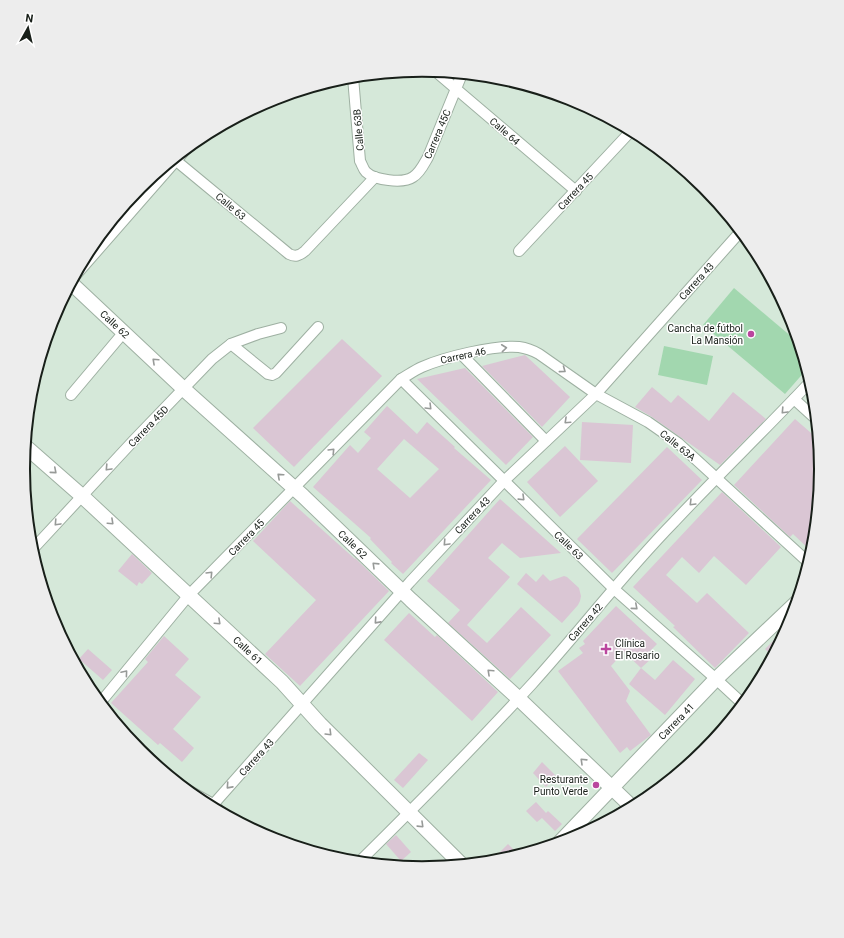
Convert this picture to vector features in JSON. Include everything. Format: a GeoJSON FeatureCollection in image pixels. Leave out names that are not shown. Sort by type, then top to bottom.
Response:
{"type":"FeatureCollection","features":[{"type":"Feature","properties":{"kind":"street","name":"Calle 64"},"geometry":{"type":"LineString","coordinates":[[443,78],[576,191]]}},
{"type":"Feature","properties":{"kind":"street","name":"Carrera 45C"},"geometry":{"type":"LineString","coordinates":[[375,177],[389,180],[402,180],[413,178],[421,170],[428,157],[460,79]]}},
{"type":"Feature","properties":{"kind":"street","name":"Calle 63B"},"geometry":{"type":"LineString","coordinates":[[354,83],[360,161],[365,171],[375,177]]}},
{"type":"Feature","properties":{"kind":"street","name":"Carrera 45"},"geometry":{"type":"LineString","coordinates":[[519,251],[627,135]]}},
{"type":"Feature","properties":{"kind":"street","name":"Calle 63"},"geometry":{"type":"LineString","coordinates":[[178,162],[293,256],[300,255],[305,251],[375,177]]}},
{"type":"Feature","properties":{"kind":"street"},"geometry":{"type":"LineString","coordinates":[[95,253],[158,180]]}},
{"type":"Feature","properties":{"kind":"street","name":"Carrera 43"},"geometry":{"type":"LineString","coordinates":[[215,802],[504,481],[596,394],[737,235]]}},
{"type":"Feature","properties":{"kind":"street","name":"Calle 62"},"geometry":{"type":"LineString","coordinates":[[75,287],[295,489],[627,803]]}},
{"type":"Feature","properties":{"kind":"street"},"geometry":{"type":"LineString","coordinates":[[231,344],[268,374],[272,375],[276,373],[318,327]]}},
{"type":"Feature","properties":{"kind":"street","name":"Carrera 45D"},"geometry":{"type":"LineString","coordinates":[[38,544],[212,360],[231,344],[258,334],[281,328]]}},
{"type":"Feature","properties":{"kind":"street"},"geometry":{"type":"LineString","coordinates":[[71,395],[124,332]]}},
{"type":"Feature","properties":{"kind":"street","name":"Carrera 46"},"geometry":{"type":"LineString","coordinates":[[401,380],[420,367],[436,361],[462,355],[507,348],[518,347],[530,349]]}},
{"type":"Feature","properties":{"kind":"street","name":"Calle 63A"},"geometry":{"type":"LineString","coordinates":[[530,349],[596,394],[664,432],[717,478],[803,559]]}},
{"type":"Feature","properties":{"kind":"street"},"geometry":{"type":"LineString","coordinates":[[462,355],[546,441]]}},
{"type":"Feature","properties":{"kind":"street","name":"Calle 63"},"geometry":{"type":"LineString","coordinates":[[401,380],[614,589],[739,700]]}},
{"type":"Feature","properties":{"kind":"street","name":"Carrera 45"},"geometry":{"type":"LineString","coordinates":[[104,698],[190,595],[401,380]]}},
{"type":"Feature","properties":{"kind":"street","name":"Carrera 42"},"geometry":{"type":"LineString","coordinates":[[364,857],[518,698],[673,522],[805,387]]}},
{"type":"Feature","properties":{"kind":"street"},"geometry":{"type":"LineString","coordinates":[[794,399],[810,414]]}},
{"type":"Feature","properties":{"kind":"street","name":"Calle 61"},"geometry":{"type":"LineString","coordinates":[[31,451],[190,595],[282,682],[302,705],[408,813],[456,859]]}},
{"type":"Feature","properties":{"kind":"street","name":"Carrera 41"},"geometry":{"type":"LineString","coordinates":[[570,832],[716,679],[787,612]]}},
{"type":"Feature","properties":{"kind":"green space","name":"Cancha de fútbol La Mansión"},"geometry":{"type":"Polygon","coordinates":[[[734,288],[790,336],[802,374],[785,394],[703,325],[734,288]]]}},
{"type":"Feature","properties":{"kind":"green space"},"geometry":{"type":"Polygon","coordinates":[[[664,346],[713,356],[707,385],[658,375],[664,346]]]}},
{"type":"Feature","properties":{"kind":"building"},"geometry":{"type":"Polygon","coordinates":[[[342,339],[382,376],[294,467],[253,428],[342,339]]]}},
{"type":"Feature","properties":{"kind":"building"},"geometry":{"type":"Polygon","coordinates":[[[525,355],[570,397],[542,427],[482,366],[525,355]]]}},
{"type":"Feature","properties":{"kind":"building"},"geometry":{"type":"Polygon","coordinates":[[[465,368],[533,437],[506,465],[417,379],[465,368]]]}},
{"type":"Feature","properties":{"kind":"building"},"geometry":{"type":"Polygon","coordinates":[[[652,387],[671,403],[678,395],[709,421],[733,392],[766,419],[720,465],[652,417],[635,407],[652,387]]]}},
{"type":"Feature","properties":{"kind":"building"},"geometry":{"type":"Polygon","coordinates":[[[387,406],[417,434],[427,422],[491,480],[403,574],[391,563],[392,562],[370,539],[371,538],[313,487],[350,445],[358,453],[371,438],[364,432],[387,406]],[[404,439],[377,469],[410,498],[439,469],[404,439]]]}},
{"type":"Feature","properties":{"kind":"building"},"geometry":{"type":"Polygon","coordinates":[[[795,419],[812,434],[814,469],[813,495],[811,520],[806,546],[793,534],[790,537],[734,485],[795,419]]]}},
{"type":"Feature","properties":{"kind":"building"},"geometry":{"type":"Polygon","coordinates":[[[582,422],[633,425],[631,463],[580,460],[582,422]]]}},
{"type":"Feature","properties":{"kind":"building"},"geometry":{"type":"Polygon","coordinates":[[[565,446],[598,481],[560,517],[527,482],[565,446]]]}},
{"type":"Feature","properties":{"kind":"building"},"geometry":{"type":"Polygon","coordinates":[[[667,447],[702,480],[612,573],[577,539],[667,447]]]}},
{"type":"Feature","properties":{"kind":"building"},"geometry":{"type":"Polygon","coordinates":[[[722,492],[781,547],[746,585],[714,556],[699,573],[682,557],[666,575],[697,603],[707,593],[749,633],[715,668],[673,627],[675,626],[633,587],[722,492]]]}},
{"type":"Feature","properties":{"kind":"building"},"geometry":{"type":"Polygon","coordinates":[[[500,499],[561,553],[520,558],[502,543],[488,558],[510,577],[467,625],[487,643],[521,607],[551,635],[510,679],[448,623],[460,610],[427,581],[500,499]]]}},
{"type":"Feature","properties":{"kind":"building"},"geometry":{"type":"Polygon","coordinates":[[[290,501],[355,558],[389,591],[300,686],[265,654],[316,600],[253,541],[290,501]]]}},
{"type":"Feature","properties":{"kind":"building"},"geometry":{"type":"Polygon","coordinates":[[[132,554],[152,573],[142,584],[139,582],[137,586],[118,571],[132,554]]]}},
{"type":"Feature","properties":{"kind":"building"},"geometry":{"type":"Polygon","coordinates":[[[526,573],[536,582],[543,574],[550,581],[564,576],[579,588],[581,596],[580,601],[562,623],[517,584],[526,573]]]}},
{"type":"Feature","properties":{"kind":"building"},"geometry":{"type":"Polygon","coordinates":[[[616,606],[657,644],[647,654],[652,658],[641,668],[624,652],[611,666],[630,691],[626,701],[651,735],[630,751],[627,747],[620,753],[558,671],[583,653],[579,648],[585,644],[583,641],[616,606]]]}},
{"type":"Feature","properties":{"kind":"building"},"geometry":{"type":"Polygon","coordinates":[[[409,613],[435,637],[437,635],[498,692],[472,721],[384,640],[409,613]]]}},
{"type":"Feature","properties":{"kind":"building"},"geometry":{"type":"Polygon","coordinates":[[[164,636],[189,659],[175,675],[201,697],[173,729],[194,748],[182,762],[160,743],[158,745],[111,703],[148,662],[145,659],[164,636]]]}},
{"type":"Feature","properties":{"kind":"building"},"geometry":{"type":"Polygon","coordinates":[[[776,638],[768,652],[765,649],[776,638]]]}},
{"type":"Feature","properties":{"kind":"building"},"geometry":{"type":"Polygon","coordinates":[[[88,649],[112,670],[103,680],[79,659],[88,649]]]}},
{"type":"Feature","properties":{"kind":"building"},"geometry":{"type":"Polygon","coordinates":[[[673,660],[695,679],[665,715],[629,684],[641,668],[655,680],[673,660]]]}},
{"type":"Feature","properties":{"kind":"building"},"geometry":{"type":"Polygon","coordinates":[[[419,753],[428,760],[403,788],[394,780],[419,753]]]}},
{"type":"Feature","properties":{"kind":"building"},"geometry":{"type":"Polygon","coordinates":[[[542,762],[556,776],[546,787],[533,773],[542,762]]]}},
{"type":"Feature","properties":{"kind":"building"},"geometry":{"type":"Polygon","coordinates":[[[536,802],[546,813],[548,811],[562,824],[555,831],[542,818],[537,822],[526,811],[536,802]]]}},
{"type":"Feature","properties":{"kind":"building"},"geometry":{"type":"Polygon","coordinates":[[[396,835],[411,852],[400,860],[386,844],[396,835]]]}},
{"type":"Feature","properties":{"kind":"building"},"geometry":{"type":"Polygon","coordinates":[[[508,844],[514,850],[499,853],[508,844]]]}},
{"type":"Feature","properties":{"kind":"place","name":"Cancha de fútbol La Mansión"},"geometry":{"type":"Point","coordinates":[751,334]}},
{"type":"Feature","properties":{"kind":"place","name":"Clínica El Rosario"},"geometry":{"type":"Point","coordinates":[606,649]}},
{"type":"Feature","properties":{"kind":"place","name":"Resturante Punto Verde"},"geometry":{"type":"Point","coordinates":[596,785]}}]}
